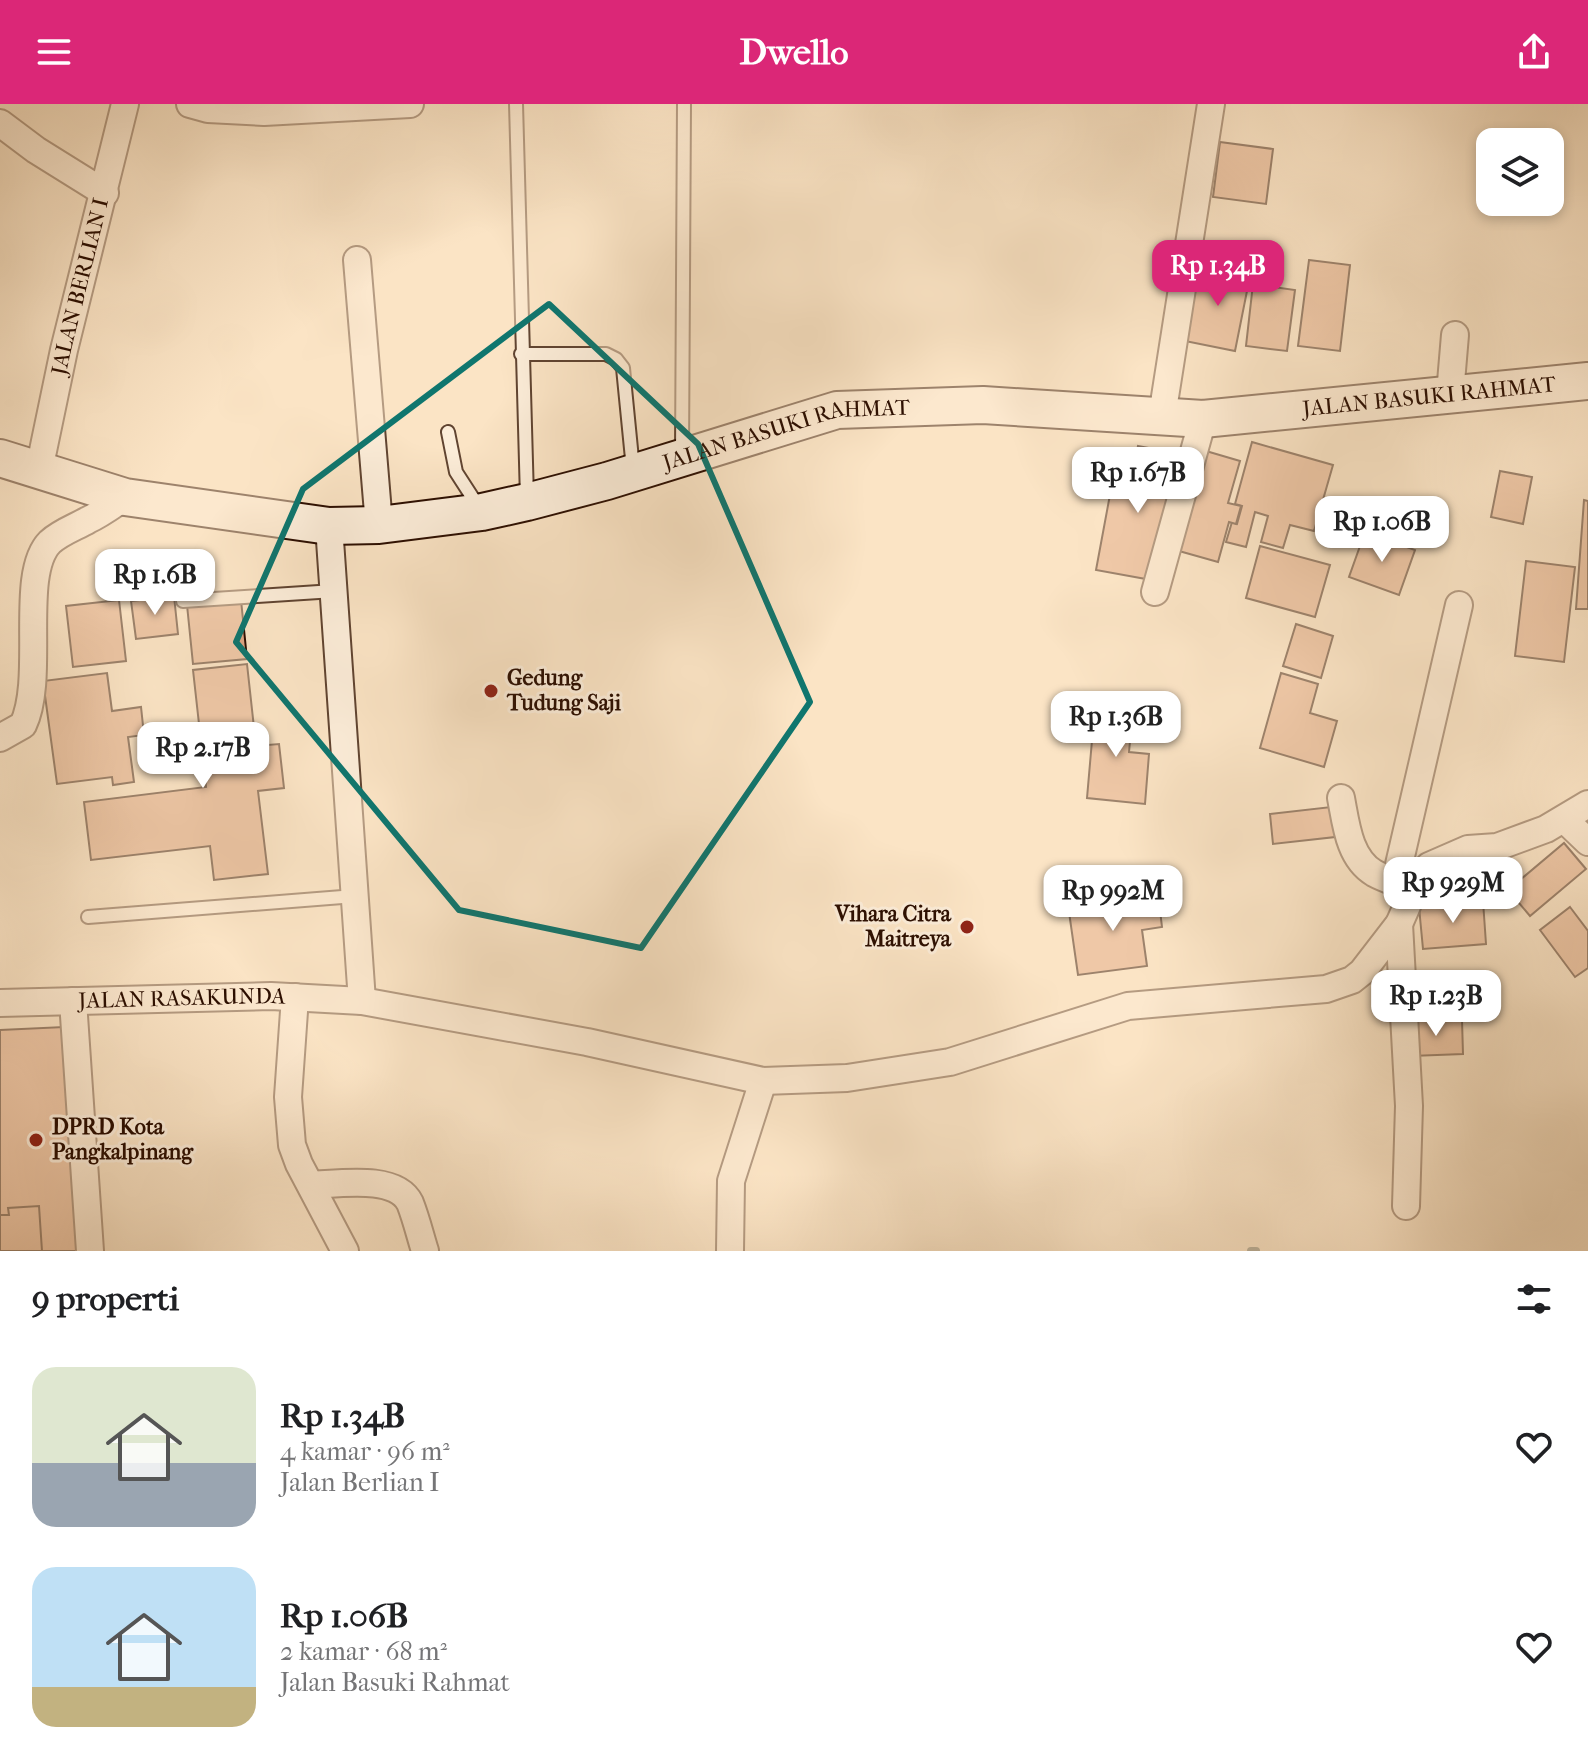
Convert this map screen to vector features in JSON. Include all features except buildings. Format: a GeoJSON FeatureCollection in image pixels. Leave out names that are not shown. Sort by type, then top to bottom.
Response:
{"type":"FeatureCollection","features":[{"type":"Feature","properties":{"kind":"street","name":"JALAN BERLIAN I"},"geometry":{"type":"LineString","coordinates":[[39,470],[64,350],[125,104]]}},
{"type":"Feature","properties":{"kind":"street"},"geometry":{"type":"LineString","coordinates":[[190,104],[208,109],[264,112],[410,104]]}},
{"type":"Feature","properties":{"kind":"street"},"geometry":{"type":"LineString","coordinates":[[1162,416],[1211,104]]}},
{"type":"Feature","properties":{"kind":"street"},"geometry":{"type":"LineString","coordinates":[[0,123],[36,150],[105,193]]}},
{"type":"Feature","properties":{"kind":"street"},"geometry":{"type":"LineString","coordinates":[[357,260],[379,525]]}},
{"type":"Feature","properties":{"kind":"street"},"geometry":{"type":"LineString","coordinates":[[1450,394],[1455,335]]}},
{"type":"Feature","properties":{"kind":"street","name":"JALAN BASUKI RAHMAT"},"geometry":{"type":"LineString","coordinates":[[0,458],[125,497],[329,526],[379,525],[482,512],[527,502],[633,474],[837,410],[983,405],[1203,419],[1588,381]]}},
{"type":"Feature","properties":{"kind":"street"},"geometry":{"type":"LineString","coordinates":[[1155,592],[1203,419]]}},
{"type":"Feature","properties":{"kind":"street"},"geometry":{"type":"LineString","coordinates":[[0,738],[23,725],[30,706],[35,674],[34,605],[38,566],[44,549],[58,536],[125,497]]}},
{"type":"Feature","properties":{"kind":"street"},"geometry":{"type":"LineString","coordinates":[[329,526],[362,1001]]}},
{"type":"Feature","properties":{"kind":"street"},"geometry":{"type":"LineString","coordinates":[[1406,1206],[1409,1106],[1399,924],[1459,605]]}},
{"type":"Feature","properties":{"kind":"street"},"geometry":{"type":"LineString","coordinates":[[1341,798],[1349,839],[1360,862],[1373,872],[1404,886]]}},
{"type":"Feature","properties":{"kind":"street"},"geometry":{"type":"LineString","coordinates":[[1404,886],[1439,860],[1468,849],[1497,847],[1565,820],[1588,804]]}},
{"type":"Feature","properties":{"kind":"street"},"geometry":{"type":"LineString","coordinates":[[1565,820],[1588,842]]}},
{"type":"Feature","properties":{"kind":"street","name":"JALAN RASAKUNDA"},"geometry":{"type":"LineString","coordinates":[[0,1003],[295,997],[362,1001],[587,1042],[763,1081],[847,1078],[950,1062],[1128,1006],[1326,989],[1352,980],[1362,972],[1399,924]]}},
{"type":"Feature","properties":{"kind":"street"},"geometry":{"type":"LineString","coordinates":[[295,997],[289,1127],[299,1164],[345,1251]]}},
{"type":"Feature","properties":{"kind":"street"},"geometry":{"type":"LineString","coordinates":[[73,1001],[90,1251]]}},
{"type":"Feature","properties":{"kind":"street"},"geometry":{"type":"LineString","coordinates":[[730,1251],[731,1181],[763,1081]]}},
{"type":"Feature","properties":{"kind":"street"},"geometry":{"type":"LineString","coordinates":[[311,1185],[385,1184],[399,1190],[409,1200],[425,1251]]}},
{"type":"Feature","properties":{"kind":"lane"},"geometry":{"type":"LineString","coordinates":[[516,104],[527,502]]}},
{"type":"Feature","properties":{"kind":"lane"},"geometry":{"type":"LineString","coordinates":[[682,458],[684,104]]}},
{"type":"Feature","properties":{"kind":"lane"},"geometry":{"type":"LineString","coordinates":[[521,354],[606,354],[616,359],[623,368],[633,474]]}},
{"type":"Feature","properties":{"kind":"lane"},"geometry":{"type":"LineString","coordinates":[[448,432],[456,472],[482,512]]}},
{"type":"Feature","properties":{"kind":"lane"},"geometry":{"type":"LineString","coordinates":[[183,601],[334,591]]}},
{"type":"Feature","properties":{"kind":"lane"},"geometry":{"type":"LineString","coordinates":[[88,917],[355,896]]}},
{"type":"Feature","properties":{"kind":"highlighted area"},"geometry":{"type":"Polygon","coordinates":[[[549,304],[698,444],[810,702],[641,948],[459,910],[236,642],[303,489],[549,304]]]}},
{"type":"Feature","properties":{"kind":"waterway"},"geometry":{"type":"LineString","coordinates":[[1251,1251],[1256,1251]]}},
{"type":"Feature","properties":{"kind":"place","name":"Gedung Tudung Saji"},"geometry":{"type":"Point","coordinates":[491,691]}},
{"type":"Feature","properties":{"kind":"place","name":"Vihara Citra Maitreya"},"geometry":{"type":"Point","coordinates":[967,927]}},
{"type":"Feature","properties":{"kind":"place","name":"DPRD Kota Pangkalpinang"},"geometry":{"type":"Point","coordinates":[36,1140]}}]}
